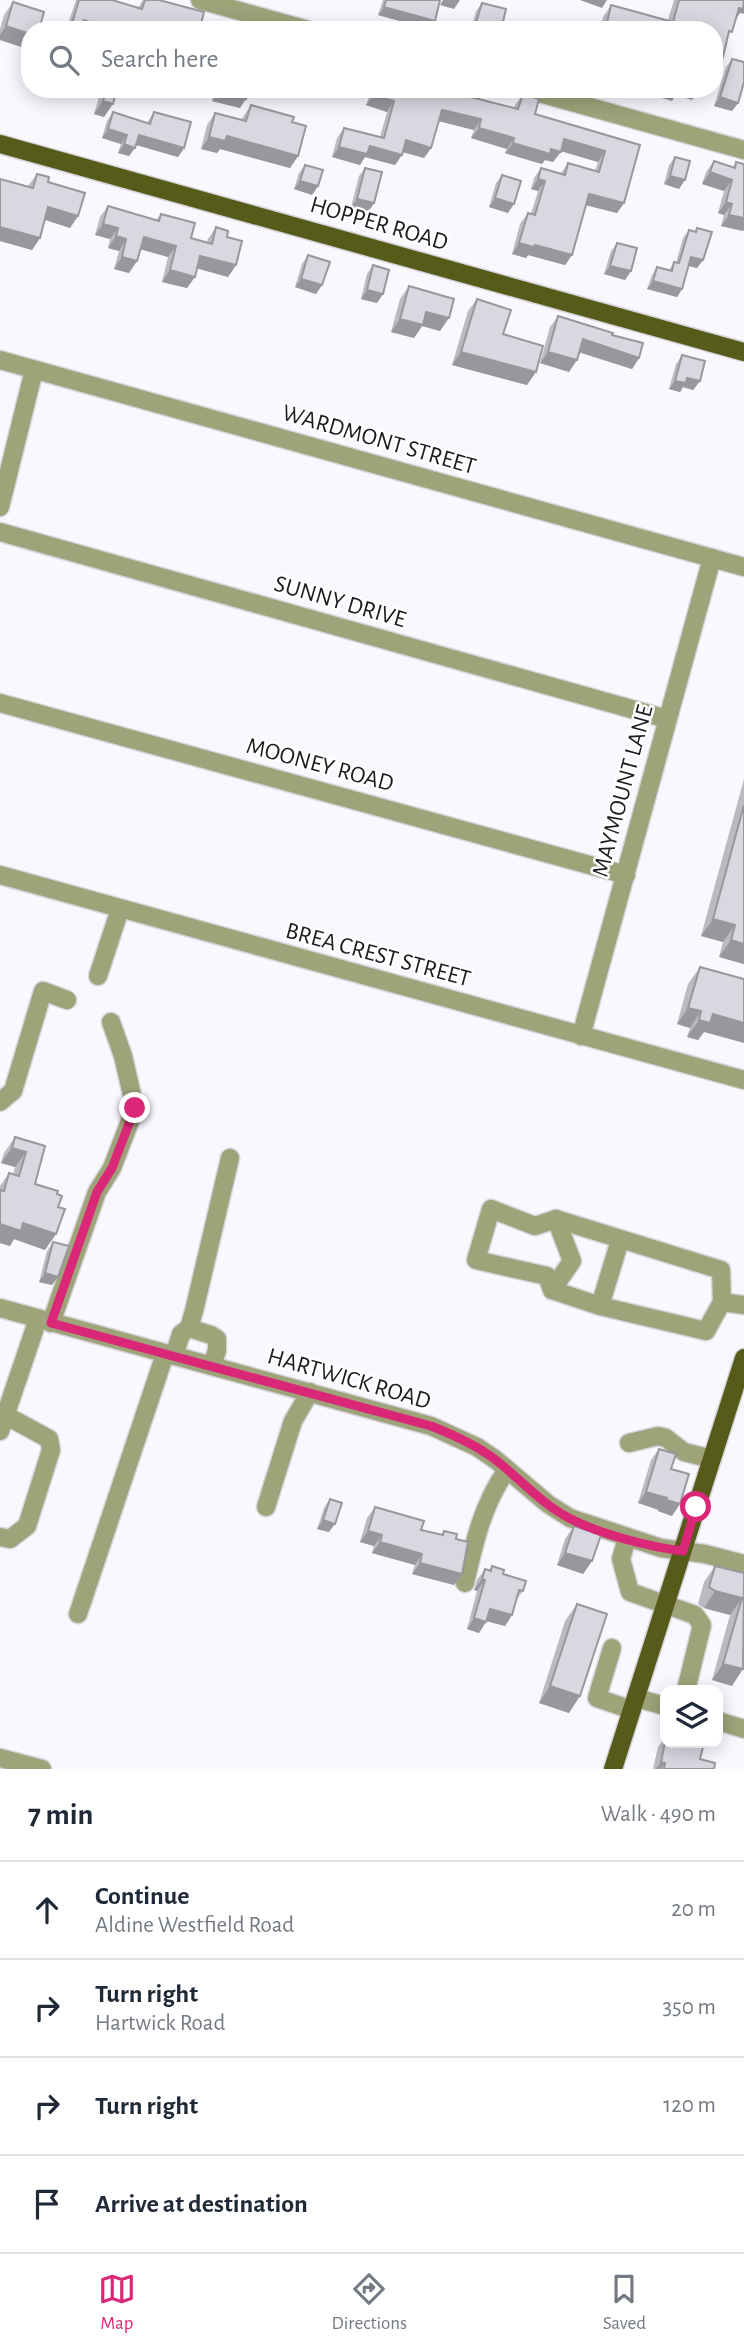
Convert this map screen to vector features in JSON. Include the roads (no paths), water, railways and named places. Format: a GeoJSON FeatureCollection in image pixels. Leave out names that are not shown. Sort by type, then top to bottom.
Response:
{"type":"FeatureCollection","features":[{"type":"Feature","properties":{"kind":"main road","name":"HOPPER ROAD"},"geometry":{"type":"LineString","coordinates":[[0,144],[744,352]]}},
{"type":"Feature","properties":{"kind":"main road"},"geometry":{"type":"LineString","coordinates":[[613,1769],[744,1358]]}},
{"type":"Feature","properties":{"kind":"street"},"geometry":{"type":"LineString","coordinates":[[200,0],[276,21]]}},
{"type":"Feature","properties":{"kind":"street"},"geometry":{"type":"LineString","coordinates":[[557,98],[744,150]]}},
{"type":"Feature","properties":{"kind":"street","name":"WARDMONT STREET"},"geometry":{"type":"LineString","coordinates":[[0,360],[744,567]]}},
{"type":"Feature","properties":{"kind":"street"},"geometry":{"type":"LineString","coordinates":[[0,507],[34,370]]}},
{"type":"Feature","properties":{"kind":"street","name":"SUNNY DRIVE"},"geometry":{"type":"LineString","coordinates":[[0,532],[667,719]]}},
{"type":"Feature","properties":{"kind":"street","name":"MAYMOUNT LANE"},"geometry":{"type":"LineString","coordinates":[[582,1036],[712,558]]}},
{"type":"Feature","properties":{"kind":"street","name":"MOONEY ROAD"},"geometry":{"type":"LineString","coordinates":[[0,703],[626,875]]}},
{"type":"Feature","properties":{"kind":"street","name":"BREA CREST STREET"},"geometry":{"type":"LineString","coordinates":[[0,875],[744,1080]]}},
{"type":"Feature","properties":{"kind":"street"},"geometry":{"type":"LineString","coordinates":[[98,976],[120,909]]}},
{"type":"Feature","properties":{"kind":"street"},"geometry":{"type":"LineString","coordinates":[[0,1102],[13,1091],[43,991],[67,1000]]}},
{"type":"Feature","properties":{"kind":"street"},"geometry":{"type":"LineString","coordinates":[[0,1537],[10,1539],[27,1526],[51,1450],[49,1439],[3,1423],[97,1192],[112,1168],[135,1108],[123,1056],[111,1022]]}},
{"type":"Feature","properties":{"kind":"street"},"geometry":{"type":"LineString","coordinates":[[78,1614],[169,1355],[181,1334],[189,1328],[230,1158]]}},
{"type":"Feature","properties":{"kind":"street"},"geometry":{"type":"LineString","coordinates":[[491,1209],[535,1226],[556,1219],[721,1269],[722,1302],[706,1331],[600,1306],[552,1290],[547,1276],[476,1260],[491,1209]]}},
{"type":"Feature","properties":{"kind":"street"},"geometry":{"type":"LineString","coordinates":[[552,1290],[572,1261],[556,1219]]}},
{"type":"Feature","properties":{"kind":"street"},"geometry":{"type":"LineString","coordinates":[[600,1306],[620,1240]]}},
{"type":"Feature","properties":{"kind":"street"},"geometry":{"type":"LineString","coordinates":[[722,1302],[744,1305]]}},
{"type":"Feature","properties":{"kind":"street","name":"HARTWICK ROAD"},"geometry":{"type":"LineString","coordinates":[[0,1308],[443,1431],[477,1447],[548,1504],[570,1518],[661,1548],[705,1554],[744,1564]]}},
{"type":"Feature","properties":{"kind":"street"},"geometry":{"type":"LineString","coordinates":[[189,1328],[217,1339],[212,1366]]}},
{"type":"Feature","properties":{"kind":"street"},"geometry":{"type":"LineString","coordinates":[[266,1507],[293,1421],[310,1392]]}},
{"type":"Feature","properties":{"kind":"street"},"geometry":{"type":"LineString","coordinates":[[629,1443],[658,1436],[666,1438],[684,1452],[712,1459]]}},
{"type":"Feature","properties":{"kind":"street"},"geometry":{"type":"LineString","coordinates":[[465,1583],[474,1543],[493,1489],[507,1470]]}},
{"type":"Feature","properties":{"kind":"street"},"geometry":{"type":"LineString","coordinates":[[626,1538],[621,1559],[630,1592],[695,1615],[702,1625],[687,1685]]}},
{"type":"Feature","properties":{"kind":"street"},"geometry":{"type":"LineString","coordinates":[[612,1648],[597,1698],[660,1706]]}},
{"type":"Feature","properties":{"kind":"street"},"geometry":{"type":"LineString","coordinates":[[723,1722],[744,1728]]}},
{"type":"Feature","properties":{"kind":"street"},"geometry":{"type":"LineString","coordinates":[[0,1758],[18,1766],[41,1769]]}}]}
